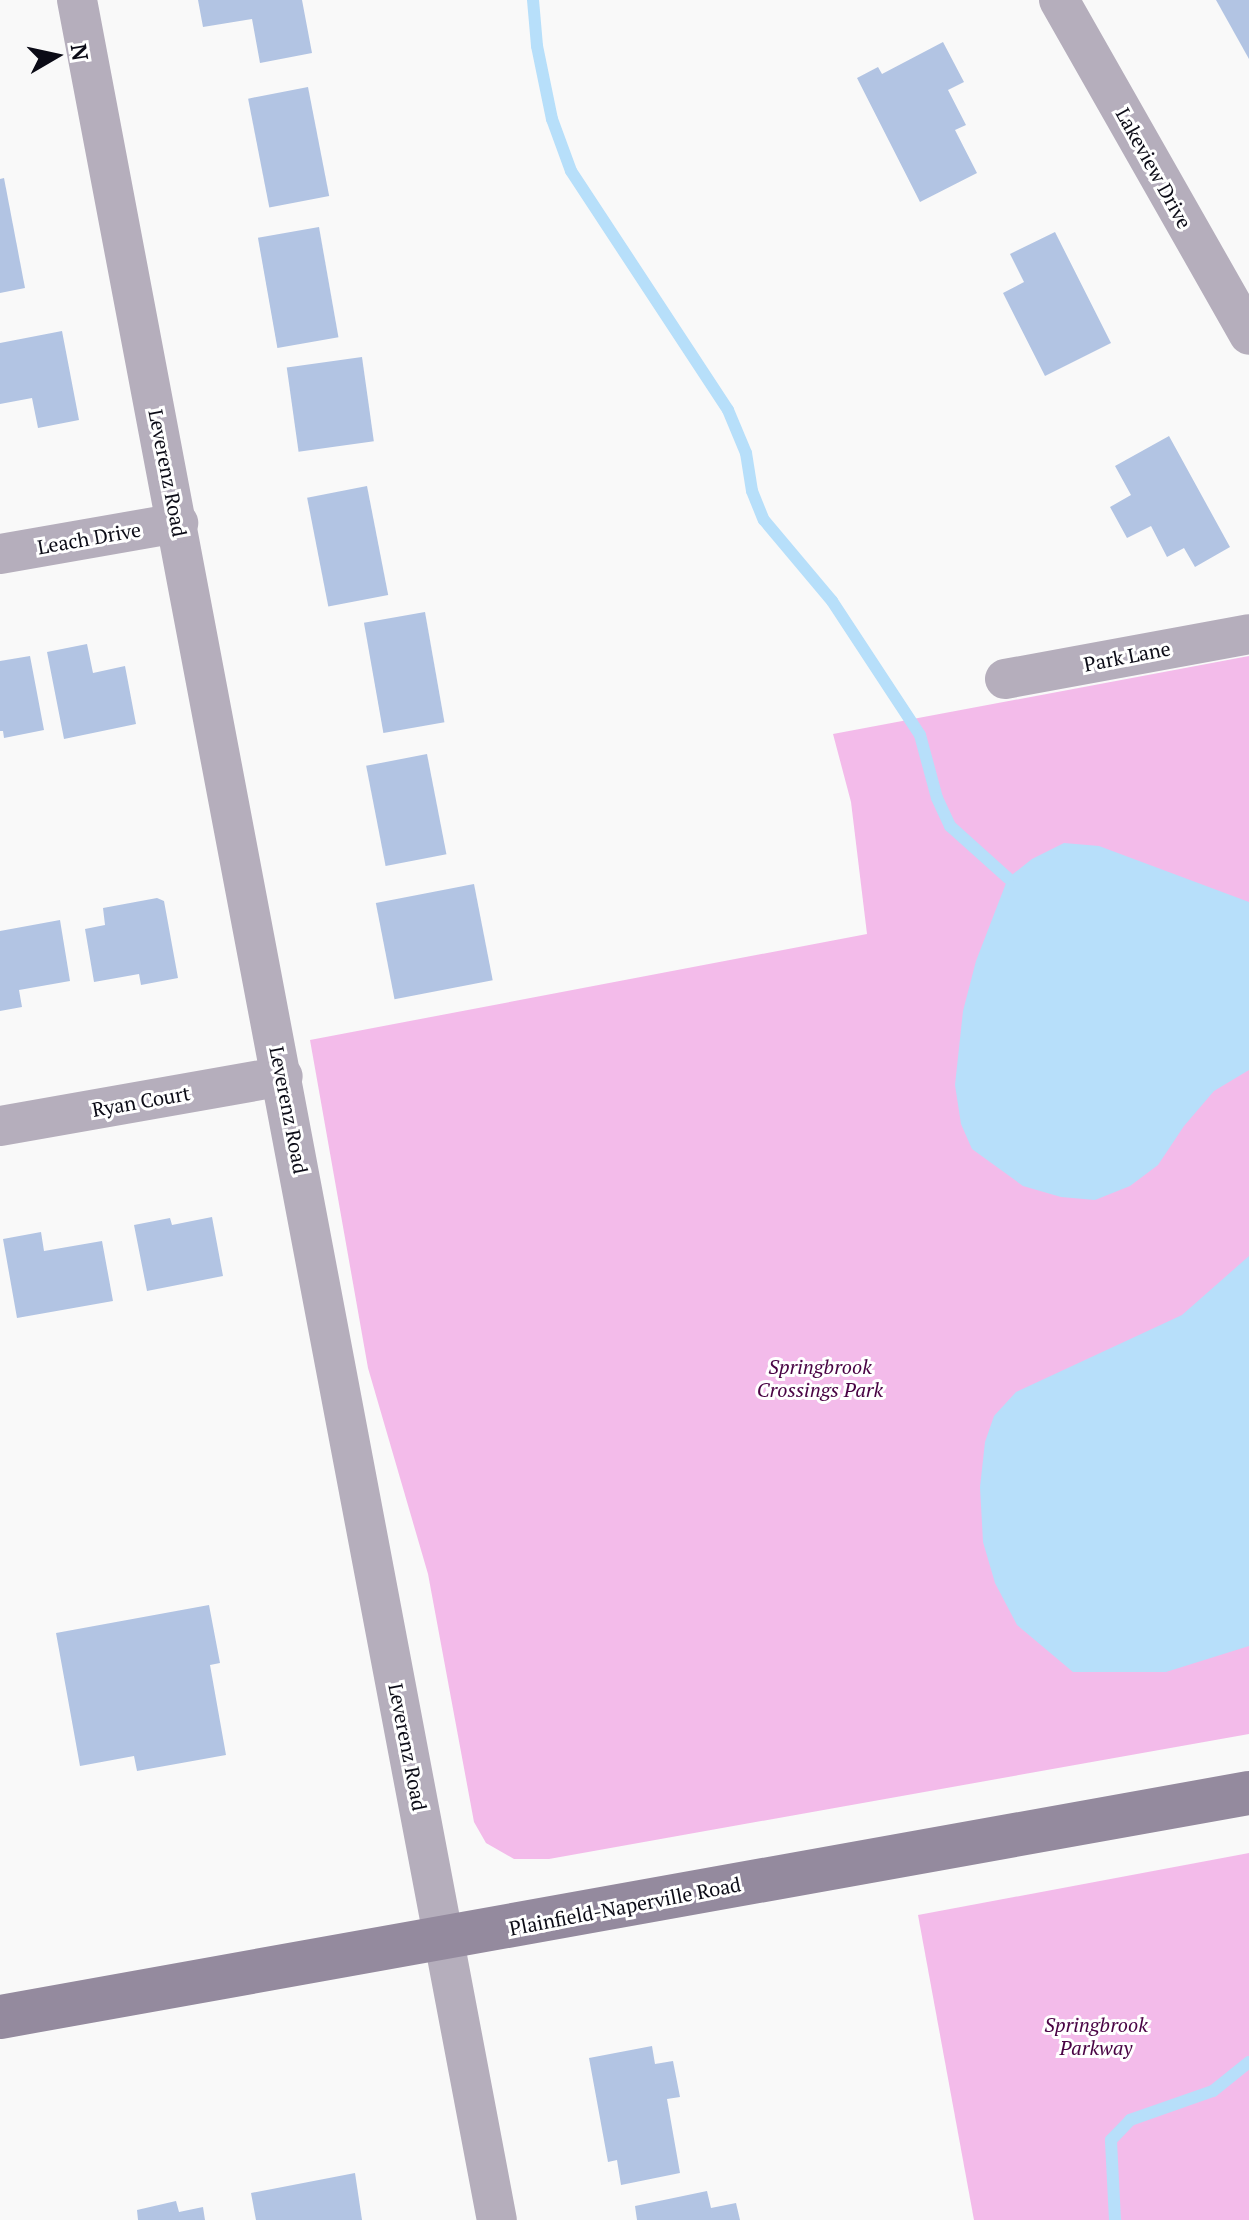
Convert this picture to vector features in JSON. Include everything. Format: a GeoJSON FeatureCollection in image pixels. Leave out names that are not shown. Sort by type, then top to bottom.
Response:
{"type":"FeatureCollection","features":[{"type":"Feature","properties":{"kind":"main road","name":"Plainfield-Naperville Road"},"geometry":{"type":"LineString","coordinates":[[0,2017],[444,1940],[1249,1793]]}},
{"type":"Feature","properties":{"kind":"street","name":"Leverenz Road"},"geometry":{"type":"LineString","coordinates":[[77,0],[497,2220]]}},
{"type":"Feature","properties":{"kind":"street","name":"Lakeview Drive"},"geometry":{"type":"LineString","coordinates":[[1059,0],[1249,335]]}},
{"type":"Feature","properties":{"kind":"street","name":"Leach Drive"},"geometry":{"type":"LineString","coordinates":[[0,554],[178,523]]}},
{"type":"Feature","properties":{"kind":"street","name":"Park Lane"},"geometry":{"type":"LineString","coordinates":[[1005,679],[1249,634]]}},
{"type":"Feature","properties":{"kind":"street","name":"Ryan Court"},"geometry":{"type":"LineString","coordinates":[[0,1126],[283,1076]]}},
{"type":"Feature","properties":{"kind":"green space","name":"Springbrook Crossings Park"},"geometry":{"type":"Polygon","coordinates":[[[1249,656],[1249,1734],[549,1859],[514,1859],[486,1843],[474,1822],[428,1574],[368,1368],[310,1040],[867,934],[851,802],[833,734],[1249,656]]]}},
{"type":"Feature","properties":{"kind":"green space","name":"Springbrook Parkway"},"geometry":{"type":"Polygon","coordinates":[[[1249,1853],[1249,2220],[974,2220],[918,1915],[1249,1853]]]}},
{"type":"Feature","properties":{"kind":"water"},"geometry":{"type":"Polygon","coordinates":[[[1064,843],[1099,846],[1249,902],[1249,1070],[1214,1091],[1184,1126],[1158,1165],[1130,1186],[1095,1200],[1061,1197],[1023,1186],[972,1149],[961,1124],[955,1085],[963,1011],[976,961],[1008,878],[1032,859],[1064,843]]]}},
{"type":"Feature","properties":{"kind":"water"},"geometry":{"type":"Polygon","coordinates":[[[1249,1256],[1249,1646],[1166,1672],[1073,1672],[1017,1625],[995,1583],[983,1542],[980,1487],[985,1442],[994,1416],[1016,1392],[1182,1315],[1249,1256]]]}},
{"type":"Feature","properties":{"kind":"building"},"geometry":{"type":"Polygon","coordinates":[[[198,0],[302,0],[312,53],[260,63],[252,19],[203,27],[198,0]]]}},
{"type":"Feature","properties":{"kind":"building"},"geometry":{"type":"Polygon","coordinates":[[[1216,0],[1249,0],[1249,59],[1216,0]]]}},
{"type":"Feature","properties":{"kind":"building"},"geometry":{"type":"Polygon","coordinates":[[[943,42],[964,82],[948,90],[966,125],[955,130],[977,173],[920,202],[857,78],[878,67],[882,74],[943,42]]]}},
{"type":"Feature","properties":{"kind":"building"},"geometry":{"type":"Polygon","coordinates":[[[308,87],[329,196],[269,208],[248,99],[308,87]]]}},
{"type":"Feature","properties":{"kind":"building"},"geometry":{"type":"Polygon","coordinates":[[[4,178],[25,288],[0,293],[0,179],[4,178]]]}},
{"type":"Feature","properties":{"kind":"building"},"geometry":{"type":"Polygon","coordinates":[[[319,227],[338,337],[277,348],[258,238],[319,227]]]}},
{"type":"Feature","properties":{"kind":"building"},"geometry":{"type":"Polygon","coordinates":[[[1055,232],[1111,343],[1045,376],[1003,293],[1024,282],[1010,254],[1055,232]]]}},
{"type":"Feature","properties":{"kind":"building"},"geometry":{"type":"Polygon","coordinates":[[[62,331],[79,420],[38,428],[32,398],[0,404],[0,343],[62,331]]]}},
{"type":"Feature","properties":{"kind":"building"},"geometry":{"type":"Polygon","coordinates":[[[362,357],[374,441],[299,452],[287,368],[362,357]]]}},
{"type":"Feature","properties":{"kind":"building"},"geometry":{"type":"Polygon","coordinates":[[[1169,436],[1230,547],[1195,567],[1184,548],[1167,557],[1151,526],[1127,538],[1110,507],[1131,495],[1115,466],[1169,436]]]}},
{"type":"Feature","properties":{"kind":"building"},"geometry":{"type":"Polygon","coordinates":[[[367,486],[388,595],[328,607],[307,498],[367,486]]]}},
{"type":"Feature","properties":{"kind":"building"},"geometry":{"type":"Polygon","coordinates":[[[425,612],[444,722],[383,733],[364,623],[425,612]]]}},
{"type":"Feature","properties":{"kind":"building"},"geometry":{"type":"Polygon","coordinates":[[[87,644],[93,673],[125,666],[136,724],[64,739],[47,652],[87,644]]]}},
{"type":"Feature","properties":{"kind":"building"},"geometry":{"type":"Polygon","coordinates":[[[30,656],[44,730],[4,738],[3,731],[0,731],[0,661],[30,656]]]}},
{"type":"Feature","properties":{"kind":"building"},"geometry":{"type":"Polygon","coordinates":[[[427,754],[446,854],[386,866],[366,766],[427,754]]]}},
{"type":"Feature","properties":{"kind":"building"},"geometry":{"type":"Polygon","coordinates":[[[474,884],[493,980],[395,999],[376,903],[474,884]]]}},
{"type":"Feature","properties":{"kind":"building"},"geometry":{"type":"Polygon","coordinates":[[[157,898],[164,901],[178,978],[141,985],[139,974],[94,982],[85,929],[105,925],[103,908],[157,898]]]}},
{"type":"Feature","properties":{"kind":"building"},"geometry":{"type":"Polygon","coordinates":[[[60,920],[70,981],[19,990],[22,1007],[0,1011],[0,931],[60,920]]]}},
{"type":"Feature","properties":{"kind":"building"},"geometry":{"type":"Polygon","coordinates":[[[212,1217],[223,1276],[147,1291],[134,1225],[170,1218],[172,1225],[212,1217]]]}},
{"type":"Feature","properties":{"kind":"building"},"geometry":{"type":"Polygon","coordinates":[[[41,1232],[44,1251],[102,1241],[113,1301],[17,1318],[3,1239],[41,1232]]]}},
{"type":"Feature","properties":{"kind":"building"},"geometry":{"type":"Polygon","coordinates":[[[209,1605],[220,1663],[210,1665],[226,1755],[137,1771],[134,1756],[80,1766],[56,1633],[209,1605]]]}},
{"type":"Feature","properties":{"kind":"building"},"geometry":{"type":"Polygon","coordinates":[[[652,2046],[655,2064],[673,2061],[680,2097],[667,2099],[680,2173],[621,2185],[617,2160],[608,2162],[589,2058],[652,2046]]]}},
{"type":"Feature","properties":{"kind":"building"},"geometry":{"type":"Polygon","coordinates":[[[355,2173],[362,2220],[256,2220],[251,2193],[355,2173]]]}},
{"type":"Feature","properties":{"kind":"building"},"geometry":{"type":"Polygon","coordinates":[[[707,2191],[711,2208],[736,2203],[740,2220],[637,2220],[635,2206],[707,2191]]]}},
{"type":"Feature","properties":{"kind":"building"},"geometry":{"type":"Polygon","coordinates":[[[176,2201],[179,2212],[203,2207],[205,2220],[138,2220],[137,2210],[176,2201]]]}},
{"type":"Feature","properties":{"kind":"waterway"},"geometry":{"type":"LineString","coordinates":[[533,0],[537,46],[552,119],[571,171],[728,410],[746,453],[752,491],[764,520],[832,601],[920,735],[937,798],[950,826],[1008,878]]}},
{"type":"Feature","properties":{"kind":"waterway"},"geometry":{"type":"LineString","coordinates":[[1115,2220],[1111,2140],[1130,2120],[1213,2091],[1249,2062]]}}]}
